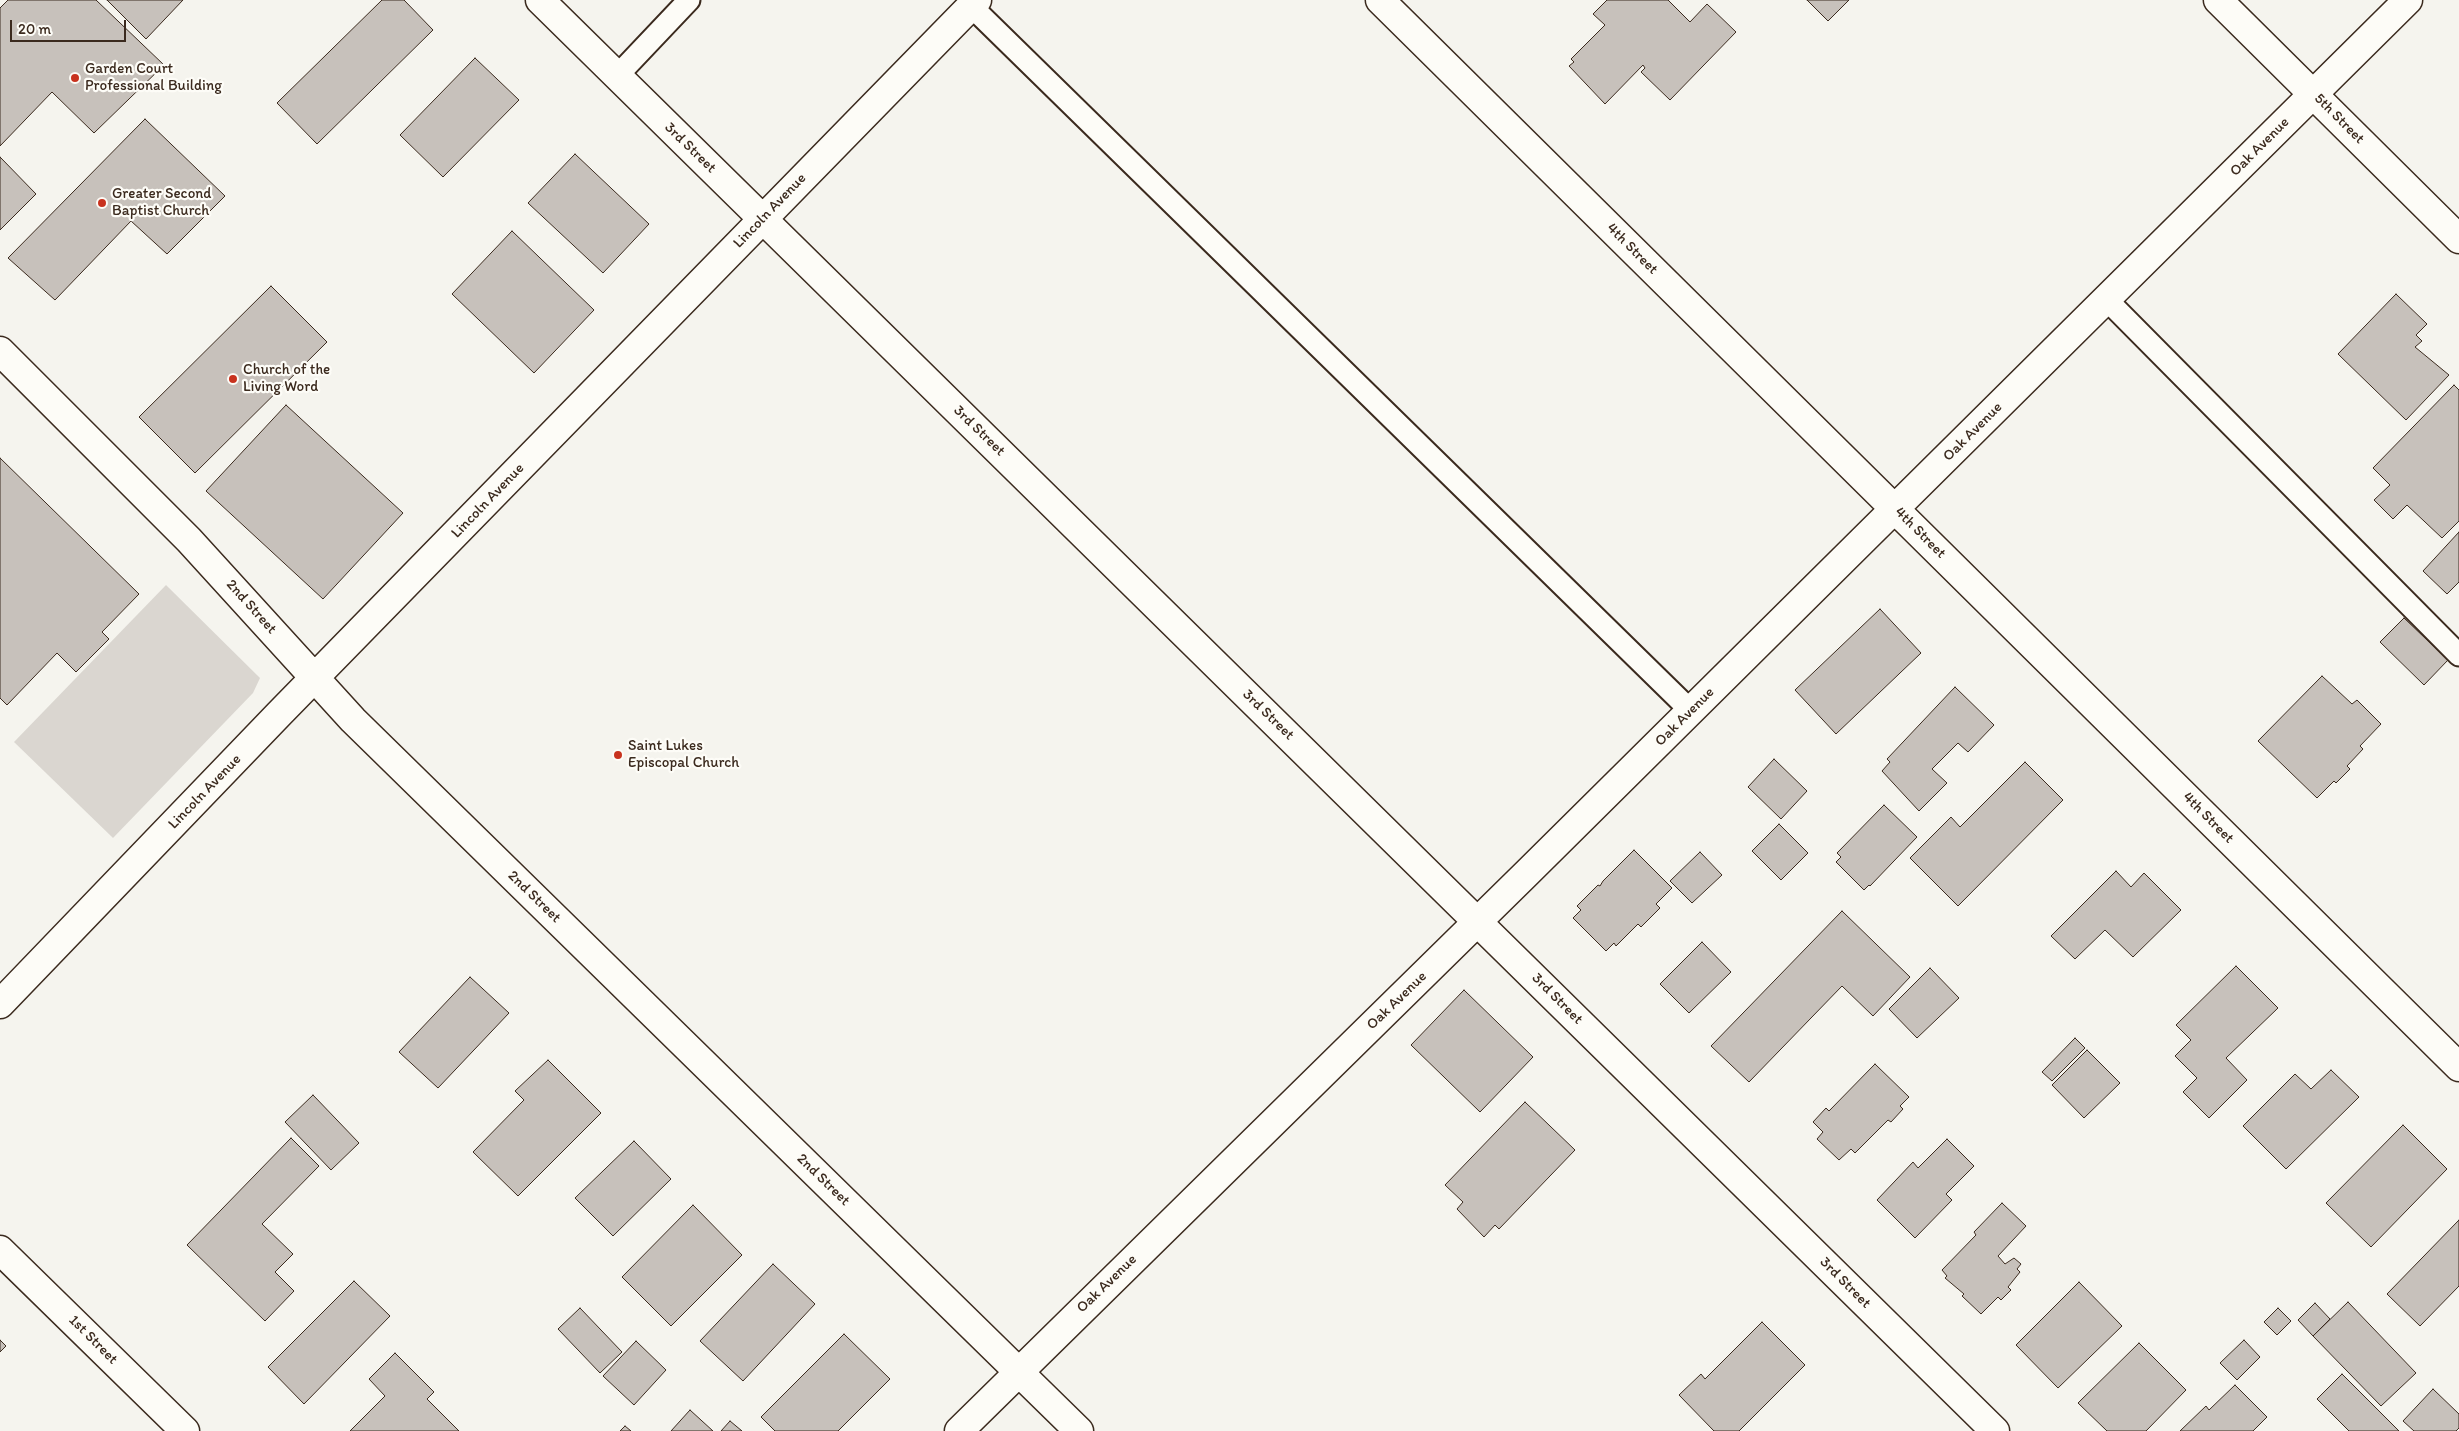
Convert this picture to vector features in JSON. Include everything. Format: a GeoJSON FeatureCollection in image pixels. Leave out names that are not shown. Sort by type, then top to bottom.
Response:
{"type":"FeatureCollection","features":[{"type":"Feature","properties":{"kind":"street","name":"3rd Street"},"geometry":{"type":"LineString","coordinates":[[540,0],[1995,1431]]}},
{"type":"Feature","properties":{"kind":"street","name":"4th Street"},"geometry":{"type":"LineString","coordinates":[[1380,0],[2459,1067]]}},
{"type":"Feature","properties":{"kind":"street","name":"5th Street"},"geometry":{"type":"LineString","coordinates":[[2218,0],[2459,239]]}},
{"type":"Feature","properties":{"kind":"street","name":"Oak Avenue"},"geometry":{"type":"LineString","coordinates":[[959,1431],[1896,509],[2408,0]]}},
{"type":"Feature","properties":{"kind":"street","name":"Lincoln Avenue"},"geometry":{"type":"LineString","coordinates":[[0,1004],[315,678],[974,3]]}},
{"type":"Feature","properties":{"kind":"street","name":"2nd Street"},"geometry":{"type":"LineString","coordinates":[[0,351],[190,540],[353,720],[1079,1431]]}},
{"type":"Feature","properties":{"kind":"street","name":"1st Street"},"geometry":{"type":"LineString","coordinates":[[0,1250],[186,1431]]}},
{"type":"Feature","properties":{"kind":"lane"},"geometry":{"type":"LineString","coordinates":[[617,76],[689,0]]}},
{"type":"Feature","properties":{"kind":"lane"},"geometry":{"type":"LineString","coordinates":[[974,3],[1691,711]]}},
{"type":"Feature","properties":{"kind":"lane"},"geometry":{"type":"LineString","coordinates":[[2106,300],[2459,655]]}},
{"type":"Feature","properties":{"kind":"shaded area"},"geometry":{"type":"Polygon","coordinates":[[[166,585],[260,678],[253,693],[113,838],[14,742],[166,585]]]}},
{"type":"Feature","properties":{"kind":"building","name":"Garden Court Professional Building"},"geometry":{"type":"Polygon","coordinates":[[[8,0],[96,0],[164,65],[94,133],[52,92],[0,146],[0,8],[8,0]]]}},
{"type":"Feature","properties":{"kind":"building"},"geometry":{"type":"Polygon","coordinates":[[[107,0],[183,0],[146,39],[107,0]]]}},
{"type":"Feature","properties":{"kind":"building"},"geometry":{"type":"Polygon","coordinates":[[[382,0],[404,0],[433,30],[317,144],[277,103],[382,0]]]}},
{"type":"Feature","properties":{"kind":"building"},"geometry":{"type":"Polygon","coordinates":[[[1607,0],[1668,0],[1690,22],[1707,4],[1736,32],[1670,100],[1641,72],[1645,68],[1643,65],[1605,104],[1569,66],[1574,62],[1571,59],[1605,25],[1593,14],[1607,0]]]}},
{"type":"Feature","properties":{"kind":"building"},"geometry":{"type":"Polygon","coordinates":[[[1807,0],[1849,0],[1828,21],[1807,0]]]}},
{"type":"Feature","properties":{"kind":"building"},"geometry":{"type":"Polygon","coordinates":[[[475,58],[519,100],[443,177],[400,135],[475,58]]]}},
{"type":"Feature","properties":{"kind":"building"},"geometry":{"type":"Polygon","coordinates":[[[145,119],[225,196],[167,254],[131,221],[55,300],[8,258],[145,119]]]}},
{"type":"Feature","properties":{"kind":"building"},"geometry":{"type":"Polygon","coordinates":[[[575,154],[649,224],[603,273],[528,203],[575,154]]]}},
{"type":"Feature","properties":{"kind":"building"},"geometry":{"type":"Polygon","coordinates":[[[0,157],[36,194],[0,230],[0,157]]]}},
{"type":"Feature","properties":{"kind":"building"},"geometry":{"type":"Polygon","coordinates":[[[512,231],[594,310],[534,373],[452,294],[512,231]]]}},
{"type":"Feature","properties":{"kind":"building","name":"Church of the Living Word"},"geometry":{"type":"Polygon","coordinates":[[[271,286],[327,342],[195,473],[139,417],[271,286]]]}},
{"type":"Feature","properties":{"kind":"building"},"geometry":{"type":"Polygon","coordinates":[[[2396,294],[2427,324],[2416,335],[2422,341],[2415,347],[2449,375],[2406,420],[2338,354],[2396,294]]]}},
{"type":"Feature","properties":{"kind":"building"},"geometry":{"type":"Polygon","coordinates":[[[2454,385],[2459,390],[2459,521],[2442,538],[2407,505],[2393,519],[2374,500],[2390,485],[2373,468],[2454,385]]]}},
{"type":"Feature","properties":{"kind":"building"},"geometry":{"type":"Polygon","coordinates":[[[286,405],[403,513],[323,599],[206,491],[286,405]]]}},
{"type":"Feature","properties":{"kind":"building"},"geometry":{"type":"Polygon","coordinates":[[[0,458],[139,594],[102,632],[109,639],[76,672],[57,653],[7,705],[0,698],[0,458]]]}},
{"type":"Feature","properties":{"kind":"building"},"geometry":{"type":"Polygon","coordinates":[[[2459,532],[2459,582],[2447,594],[2423,571],[2459,532]]]}},
{"type":"Feature","properties":{"kind":"building"},"geometry":{"type":"Polygon","coordinates":[[[1880,609],[1921,653],[1836,734],[1795,690],[1880,609]]]}},
{"type":"Feature","properties":{"kind":"building"},"geometry":{"type":"Polygon","coordinates":[[[2404,618],[2448,660],[2424,685],[2380,642],[2404,618]]]}},
{"type":"Feature","properties":{"kind":"building"},"geometry":{"type":"Polygon","coordinates":[[[2322,676],[2352,704],[2357,700],[2381,724],[2360,746],[2363,749],[2347,766],[2350,769],[2336,783],[2334,781],[2317,798],[2258,741],[2322,676]]]}},
{"type":"Feature","properties":{"kind":"building"},"geometry":{"type":"Polygon","coordinates":[[[1955,687],[1994,725],[1968,752],[1958,743],[1932,769],[1947,783],[1919,811],[1882,771],[1890,762],[1887,759],[1955,687]]]}},
{"type":"Feature","properties":{"kind":"building"},"geometry":{"type":"Polygon","coordinates":[[[1774,759],[1807,791],[1781,819],[1748,787],[1774,759]]]}},
{"type":"Feature","properties":{"kind":"building"},"geometry":{"type":"Polygon","coordinates":[[[2025,762],[2063,800],[1958,906],[1910,858],[1951,817],[1960,827],[2025,762]]]}},
{"type":"Feature","properties":{"kind":"building"},"geometry":{"type":"Polygon","coordinates":[[[1884,805],[1917,837],[1864,890],[1836,862],[1841,857],[1837,853],[1884,805]]]}},
{"type":"Feature","properties":{"kind":"building"},"geometry":{"type":"Polygon","coordinates":[[[1779,824],[1808,853],[1781,880],[1752,851],[1779,824]]]}},
{"type":"Feature","properties":{"kind":"building"},"geometry":{"type":"Polygon","coordinates":[[[1634,850],[1672,888],[1656,904],[1660,908],[1641,927],[1638,924],[1616,946],[1614,943],[1606,951],[1573,918],[1581,910],[1577,906],[1598,885],[1600,886],[1634,850]]]}},
{"type":"Feature","properties":{"kind":"building"},"geometry":{"type":"Polygon","coordinates":[[[1700,852],[1722,875],[1692,903],[1670,881],[1700,852]]]}},
{"type":"Feature","properties":{"kind":"building"},"geometry":{"type":"Polygon","coordinates":[[[2116,871],[2131,887],[2144,873],[2181,910],[2133,957],[2105,930],[2075,959],[2051,936],[2116,871]]]}},
{"type":"Feature","properties":{"kind":"building"},"geometry":{"type":"Polygon","coordinates":[[[1842,911],[1910,977],[1873,1016],[1842,986],[1749,1082],[1711,1046],[1842,911]]]}},
{"type":"Feature","properties":{"kind":"building"},"geometry":{"type":"Polygon","coordinates":[[[1702,942],[1731,972],[1689,1013],[1660,984],[1702,942]]]}},
{"type":"Feature","properties":{"kind":"building"},"geometry":{"type":"Polygon","coordinates":[[[2236,966],[2278,1008],[2226,1058],[2247,1080],[2209,1118],[2183,1092],[2197,1078],[2175,1056],[2191,1040],[2176,1025],[2236,966]]]}},
{"type":"Feature","properties":{"kind":"building"},"geometry":{"type":"Polygon","coordinates":[[[1930,968],[1959,998],[1917,1038],[1889,1009],[1930,968]]]}},
{"type":"Feature","properties":{"kind":"building"},"geometry":{"type":"Polygon","coordinates":[[[470,977],[509,1013],[438,1088],[399,1052],[470,977]]]}},
{"type":"Feature","properties":{"kind":"building"},"geometry":{"type":"Polygon","coordinates":[[[1464,990],[1533,1057],[1480,1112],[1411,1045],[1464,990]]]}},
{"type":"Feature","properties":{"kind":"building"},"geometry":{"type":"Polygon","coordinates":[[[2075,1038],[2085,1048],[2052,1081],[2042,1072],[2075,1038]]]}},
{"type":"Feature","properties":{"kind":"building"},"geometry":{"type":"Polygon","coordinates":[[[2087,1050],[2120,1083],[2084,1118],[2052,1085],[2087,1050]]]}},
{"type":"Feature","properties":{"kind":"building"},"geometry":{"type":"Polygon","coordinates":[[[548,1060],[601,1113],[518,1196],[473,1152],[524,1100],[515,1091],[548,1060]]]}},
{"type":"Feature","properties":{"kind":"building"},"geometry":{"type":"Polygon","coordinates":[[[1875,1064],[1909,1097],[1900,1106],[1903,1109],[1891,1122],[1888,1120],[1855,1153],[1851,1149],[1839,1160],[1817,1139],[1823,1132],[1813,1122],[1826,1108],[1829,1111],[1875,1064]]]}},
{"type":"Feature","properties":{"kind":"building"},"geometry":{"type":"Polygon","coordinates":[[[2331,1070],[2359,1097],[2286,1169],[2243,1126],[2295,1074],[2311,1089],[2331,1070]]]}},
{"type":"Feature","properties":{"kind":"building"},"geometry":{"type":"Polygon","coordinates":[[[313,1095],[359,1143],[331,1170],[285,1122],[313,1095]]]}},
{"type":"Feature","properties":{"kind":"building"},"geometry":{"type":"Polygon","coordinates":[[[1525,1102],[1575,1150],[1499,1229],[1495,1225],[1484,1237],[1457,1209],[1463,1202],[1445,1185],[1525,1102]]]}},
{"type":"Feature","properties":{"kind":"building"},"geometry":{"type":"Polygon","coordinates":[[[2403,1125],[2447,1169],[2371,1247],[2326,1203],[2403,1125]]]}},
{"type":"Feature","properties":{"kind":"building"},"geometry":{"type":"Polygon","coordinates":[[[291,1138],[319,1166],[262,1224],[293,1254],[275,1272],[294,1291],[265,1321],[187,1245],[291,1138]]]}},
{"type":"Feature","properties":{"kind":"building"},"geometry":{"type":"Polygon","coordinates":[[[1947,1139],[1974,1166],[1946,1194],[1952,1200],[1915,1238],[1877,1200],[1913,1162],[1918,1168],[1947,1139]]]}},
{"type":"Feature","properties":{"kind":"building"},"geometry":{"type":"Polygon","coordinates":[[[634,1141],[671,1179],[613,1236],[575,1198],[634,1141]]]}},
{"type":"Feature","properties":{"kind":"building"},"geometry":{"type":"Polygon","coordinates":[[[2002,1203],[2026,1226],[1998,1256],[2005,1264],[2014,1258],[2021,1264],[2017,1269],[2020,1272],[2008,1287],[2011,1290],[2001,1300],[1998,1297],[1981,1314],[1962,1296],[1964,1294],[1945,1278],[1947,1276],[1942,1270],[1976,1235],[1974,1232],[2002,1203]]]}},
{"type":"Feature","properties":{"kind":"building"},"geometry":{"type":"Polygon","coordinates":[[[693,1205],[742,1255],[671,1326],[622,1277],[693,1205]]]}},
{"type":"Feature","properties":{"kind":"building"},"geometry":{"type":"Polygon","coordinates":[[[2459,1220],[2459,1286],[2420,1326],[2387,1294],[2459,1220]]]}},
{"type":"Feature","properties":{"kind":"building"},"geometry":{"type":"Polygon","coordinates":[[[773,1264],[815,1304],[743,1381],[700,1341],[773,1264]]]}},
{"type":"Feature","properties":{"kind":"building"},"geometry":{"type":"Polygon","coordinates":[[[354,1281],[390,1316],[304,1404],[268,1367],[354,1281]]]}},
{"type":"Feature","properties":{"kind":"building"},"geometry":{"type":"Polygon","coordinates":[[[2079,1282],[2122,1326],[2058,1388],[2016,1345],[2079,1282]]]}},
{"type":"Feature","properties":{"kind":"building"},"geometry":{"type":"Polygon","coordinates":[[[2348,1302],[2416,1373],[2381,1406],[2313,1336],[2348,1302]]]}},
{"type":"Feature","properties":{"kind":"building"},"geometry":{"type":"Polygon","coordinates":[[[2315,1303],[2330,1319],[2313,1336],[2298,1320],[2315,1303]]]}},
{"type":"Feature","properties":{"kind":"building"},"geometry":{"type":"Polygon","coordinates":[[[580,1308],[622,1352],[600,1373],[558,1329],[580,1308]]]}},
{"type":"Feature","properties":{"kind":"building"},"geometry":{"type":"Polygon","coordinates":[[[2278,1308],[2291,1321],[2277,1335],[2264,1322],[2278,1308]]]}},
{"type":"Feature","properties":{"kind":"building"},"geometry":{"type":"Polygon","coordinates":[[[1762,1322],[1805,1365],[1739,1431],[1714,1431],[1679,1395],[1701,1374],[1705,1379],[1762,1322]]]}},
{"type":"Feature","properties":{"kind":"building"},"geometry":{"type":"Polygon","coordinates":[[[844,1334],[890,1379],[838,1431],[775,1431],[761,1417],[844,1334]]]}},
{"type":"Feature","properties":{"kind":"building"},"geometry":{"type":"Polygon","coordinates":[[[0,1340],[6,1346],[0,1352],[0,1340]]]}},
{"type":"Feature","properties":{"kind":"building"},"geometry":{"type":"Polygon","coordinates":[[[2244,1340],[2260,1357],[2237,1380],[2220,1363],[2244,1340]]]}},
{"type":"Feature","properties":{"kind":"building"},"geometry":{"type":"Polygon","coordinates":[[[636,1341],[666,1370],[634,1405],[603,1376],[636,1341]]]}},
{"type":"Feature","properties":{"kind":"building"},"geometry":{"type":"Polygon","coordinates":[[[2139,1343],[2186,1390],[2146,1431],[2107,1431],[2078,1403],[2139,1343]]]}},
{"type":"Feature","properties":{"kind":"building"},"geometry":{"type":"Polygon","coordinates":[[[395,1353],[434,1392],[427,1399],[459,1431],[350,1431],[385,1396],[369,1379],[395,1353]]]}},
{"type":"Feature","properties":{"kind":"building"},"geometry":{"type":"Polygon","coordinates":[[[2342,1374],[2399,1431],[2349,1431],[2317,1399],[2342,1374]]]}},
{"type":"Feature","properties":{"kind":"building"},"geometry":{"type":"Polygon","coordinates":[[[2235,1385],[2267,1417],[2253,1431],[2180,1431],[2206,1406],[2209,1410],[2235,1385]]]}},
{"type":"Feature","properties":{"kind":"building"},"geometry":{"type":"Polygon","coordinates":[[[2433,1389],[2459,1414],[2459,1428],[2456,1431],[2414,1431],[2403,1421],[2433,1389]]]}},
{"type":"Feature","properties":{"kind":"building"},"geometry":{"type":"Polygon","coordinates":[[[690,1410],[713,1431],[671,1431],[690,1410]]]}},
{"type":"Feature","properties":{"kind":"building"},"geometry":{"type":"Polygon","coordinates":[[[730,1421],[742,1431],[721,1431],[730,1421]]]}},
{"type":"Feature","properties":{"kind":"building"},"geometry":{"type":"Polygon","coordinates":[[[625,1426],[631,1431],[620,1431],[625,1426]]]}},
{"type":"Feature","properties":{"kind":"place","name":"Garden Court Professional Building"},"geometry":{"type":"Point","coordinates":[75,78]}},
{"type":"Feature","properties":{"kind":"place","name":"Greater Second Baptist Church"},"geometry":{"type":"Point","coordinates":[102,203]}},
{"type":"Feature","properties":{"kind":"place","name":"Church of the Living Word"},"geometry":{"type":"Point","coordinates":[233,379]}},
{"type":"Feature","properties":{"kind":"place","name":"Saint Lukes Episcopal Church"},"geometry":{"type":"Point","coordinates":[618,755]}}]}
